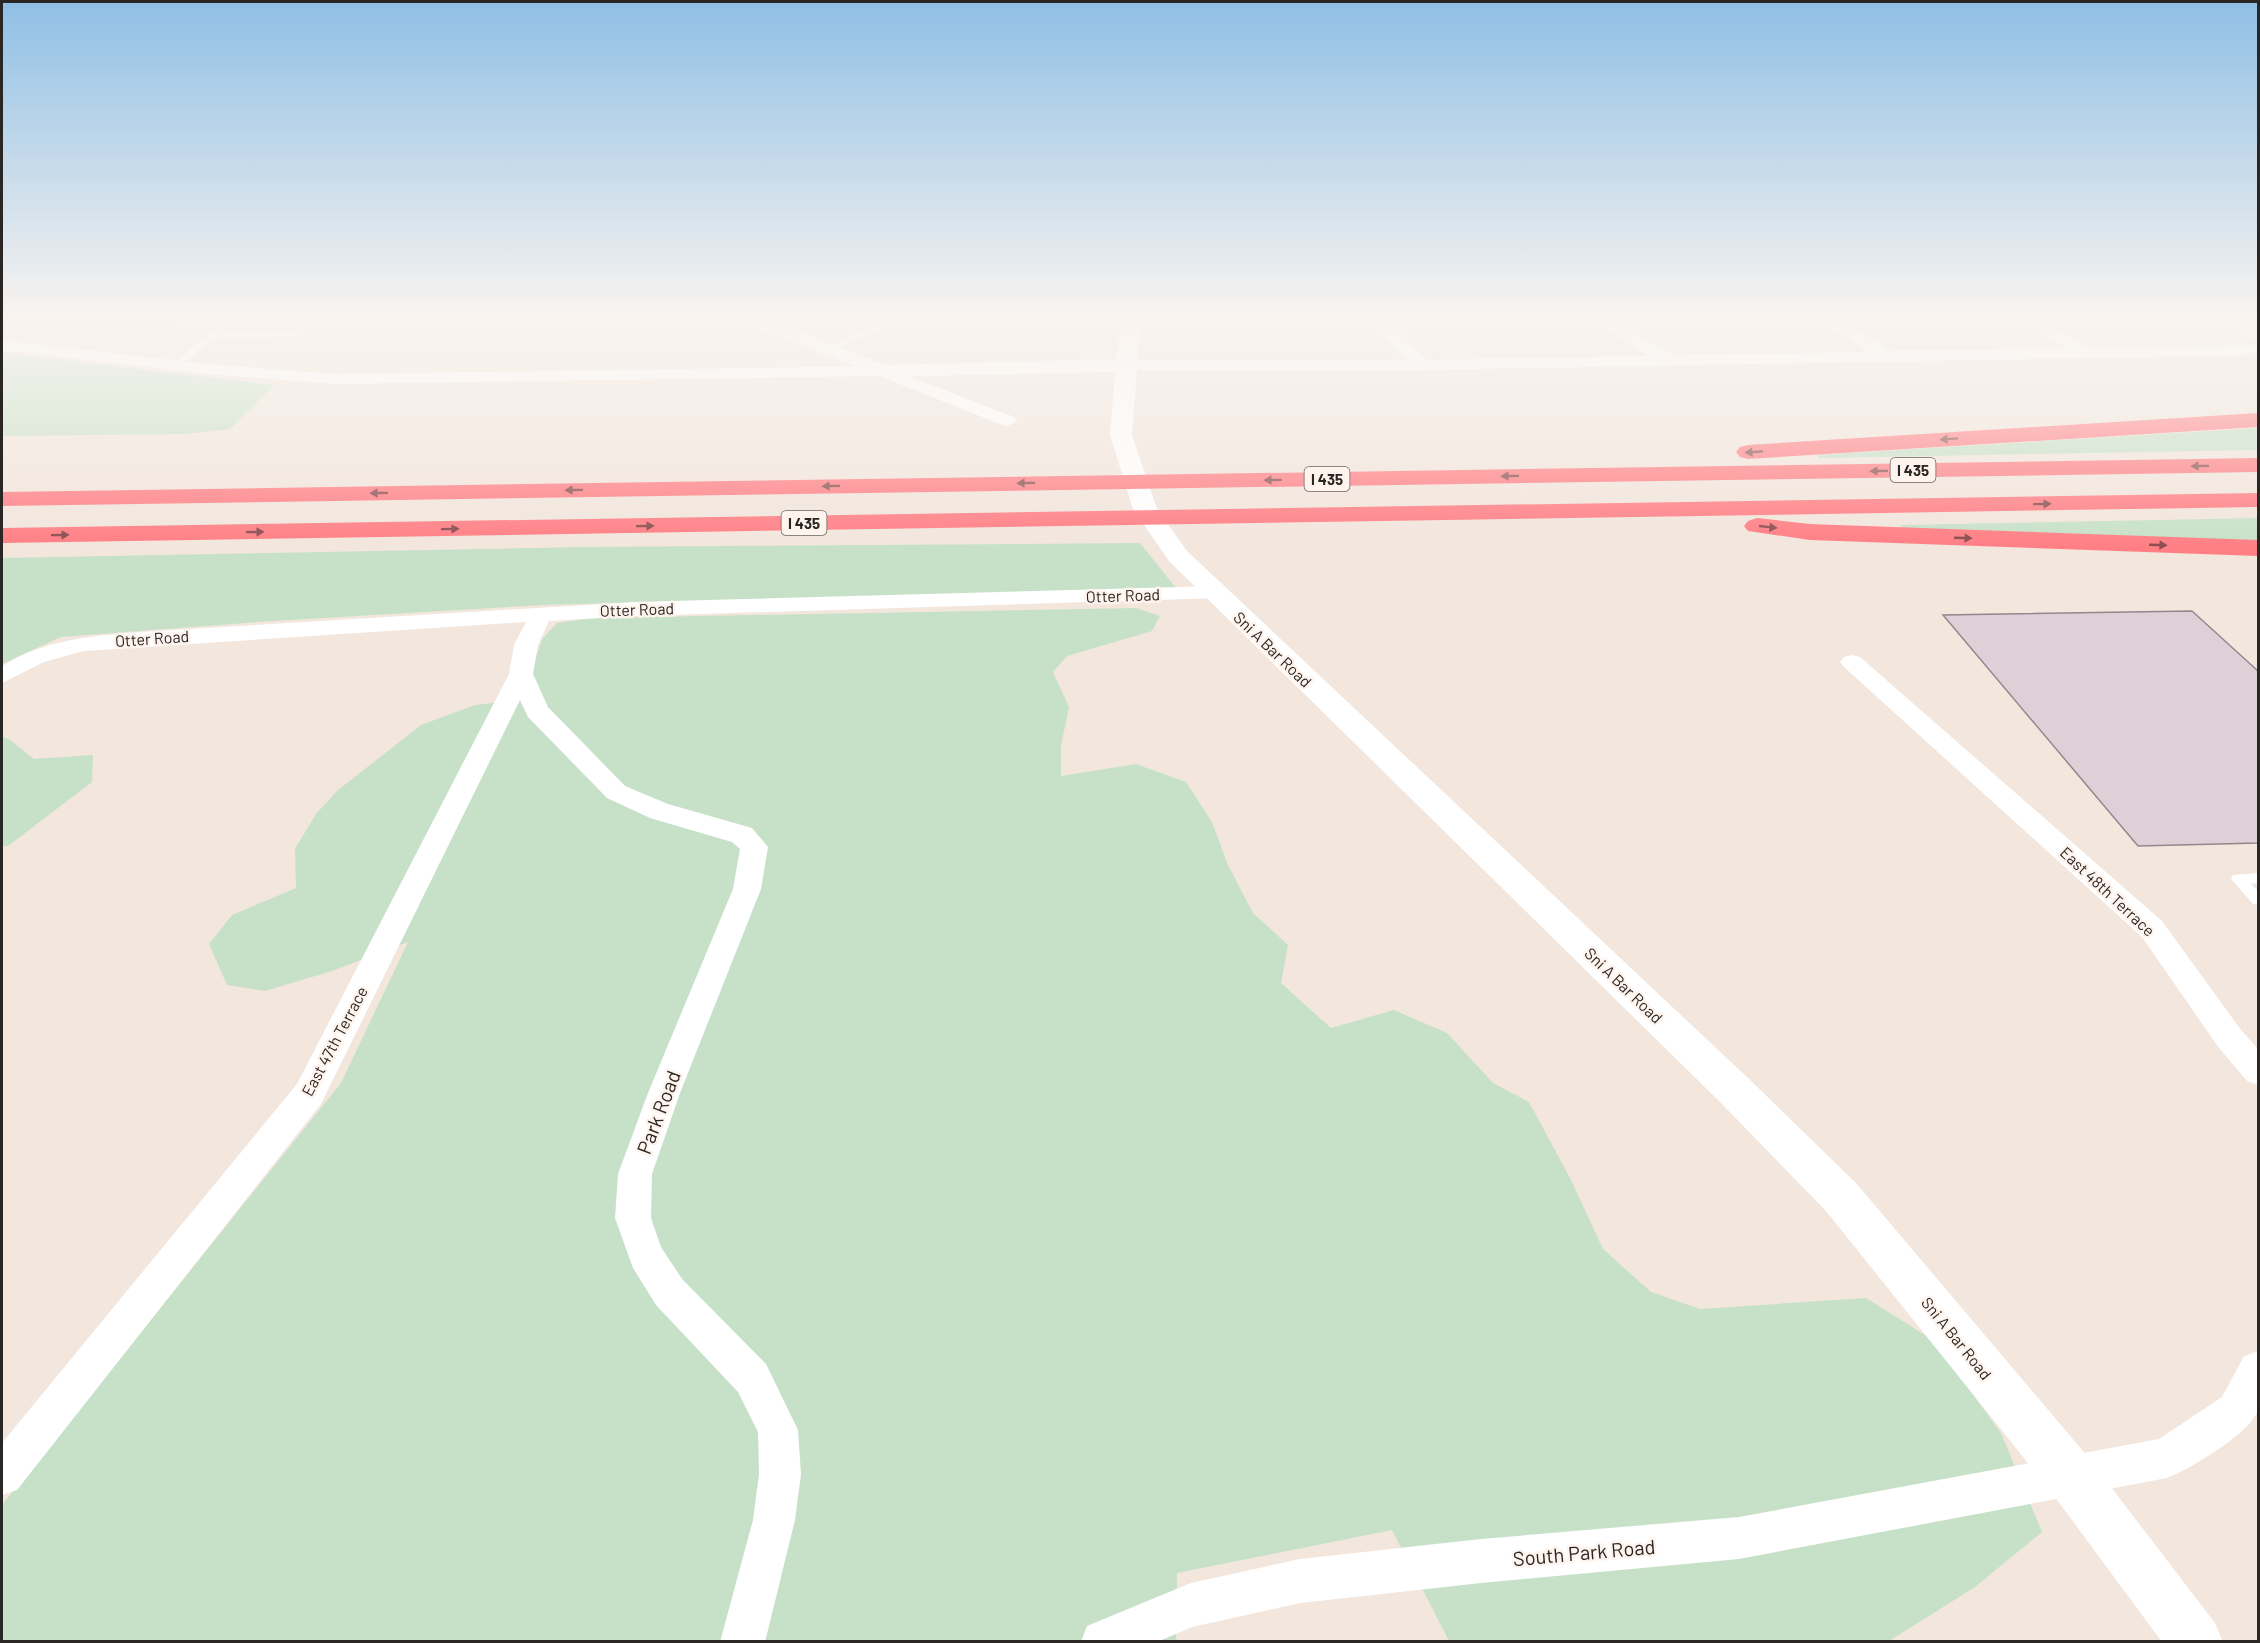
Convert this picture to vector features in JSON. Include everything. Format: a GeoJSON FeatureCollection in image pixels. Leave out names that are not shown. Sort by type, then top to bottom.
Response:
{"type":"FeatureCollection","features":[{"type":"Feature","properties":{"kind":"highway"},"geometry":{"type":"LineString","coordinates":[[1568,476],[1751,452],[2259,420]]}},
{"type":"Feature","properties":{"kind":"highway","name":"I 435"},"geometry":{"type":"LineString","coordinates":[[2,499],[2259,465]]}},
{"type":"Feature","properties":{"kind":"highway","name":"I 435"},"geometry":{"type":"LineString","coordinates":[[2,536],[2259,500]]}},
{"type":"Feature","properties":{"kind":"highway"},"geometry":{"type":"LineString","coordinates":[[1606,510],[1810,531],[2259,548]]}},
{"type":"Feature","properties":{"kind":"street"},"geometry":{"type":"LineString","coordinates":[[939,394],[1008,421]]}},
{"type":"Feature","properties":{"kind":"street","name":"Sni A Bar Road"},"geometry":{"type":"LineString","coordinates":[[1123,394],[1122,435],[1145,509],[1178,555],[1214,593],[1740,1096],[1841,1197],[2070,1475],[2196,1641]]}},
{"type":"Feature","properties":{"kind":"street","name":"Otter Road"},"geometry":{"type":"LineString","coordinates":[[2,676],[17,664],[61,646],[541,614],[1214,593]]}},
{"type":"Feature","properties":{"kind":"street","name":"East 47th Terrace"},"geometry":{"type":"LineString","coordinates":[[2,1475],[309,1094],[521,674],[526,645],[541,614]]}},
{"type":"Feature","properties":{"kind":"street","name":"East 48th Terrace"},"geometry":{"type":"LineString","coordinates":[[1852,662],[2152,929],[2230,1039],[2259,1071]]}},
{"type":"Feature","properties":{"kind":"street","name":"Park Road"},"geometry":{"type":"LineString","coordinates":[[521,674],[537,711],[616,792],[659,811],[742,835],[754,847],[747,889],[664,1093],[635,1174],[633,1218],[646,1256],[669,1292],[752,1378],[778,1430],[780,1474],[774,1520],[741,1641]]}},
{"type":"Feature","properties":{"kind":"street","name":"South Park Road"},"geometry":{"type":"LineString","coordinates":[[1102,1641],[1191,1605],[1300,1581],[1481,1561],[1739,1538],[2167,1458],[2236,1412],[2259,1370]]}},
{"type":"Feature","properties":{"kind":"lane"},"geometry":{"type":"LineString","coordinates":[[2259,878],[2238,879],[2259,900]]}},
{"type":"Feature","properties":{"kind":"green space"},"geometry":{"type":"Polygon","coordinates":[[[2,394],[265,394],[230,429],[186,434],[2,436],[2,394]]]}},
{"type":"Feature","properties":{"kind":"green space"},"geometry":{"type":"Polygon","coordinates":[[[2258,428],[2258,450],[1819,458],[1817,455],[2258,428]]]}},
{"type":"Feature","properties":{"kind":"green space"},"geometry":{"type":"Polygon","coordinates":[[[2258,518],[2258,542],[1904,531],[1900,525],[2258,518]]]}},
{"type":"Feature","properties":{"kind":"green space"},"geometry":{"type":"Polygon","coordinates":[[[1140,543],[1176,588],[542,605],[272,621],[61,637],[2,664],[2,558],[584,547],[1140,543]]]}},
{"type":"Feature","properties":{"kind":"green space"},"geometry":{"type":"Polygon","coordinates":[[[1136,608],[1160,616],[1152,631],[1067,656],[1053,672],[1069,707],[1061,746],[1061,776],[1136,764],[1186,782],[1212,822],[1228,865],[1253,913],[1288,945],[1281,983],[1331,1028],[1394,1010],[1447,1033],[1493,1083],[1529,1102],[1571,1180],[1603,1249],[1651,1292],[1700,1309],[1866,1298],[1933,1340],[2001,1433],[2042,1532],[1975,1587],[1889,1641],[1449,1641],[1392,1530],[1177,1573],[1176,1641],[2,1642],[2,1505],[341,1083],[408,942],[332,971],[265,991],[227,985],[209,944],[232,915],[296,888],[295,849],[316,814],[338,790],[421,725],[475,705],[519,700],[543,638],[557,623],[592,618],[1136,608]]]}},
{"type":"Feature","properties":{"kind":"green space"},"geometry":{"type":"Polygon","coordinates":[[[2,737],[9,739],[34,759],[93,755],[92,782],[8,846],[2,846],[2,737]]]}},
{"type":"Feature","properties":{"kind":"building"},"geometry":{"type":"Polygon","coordinates":[[[2192,611],[2258,671],[2258,843],[2138,846],[1943,615],[2192,611]]]}}]}
